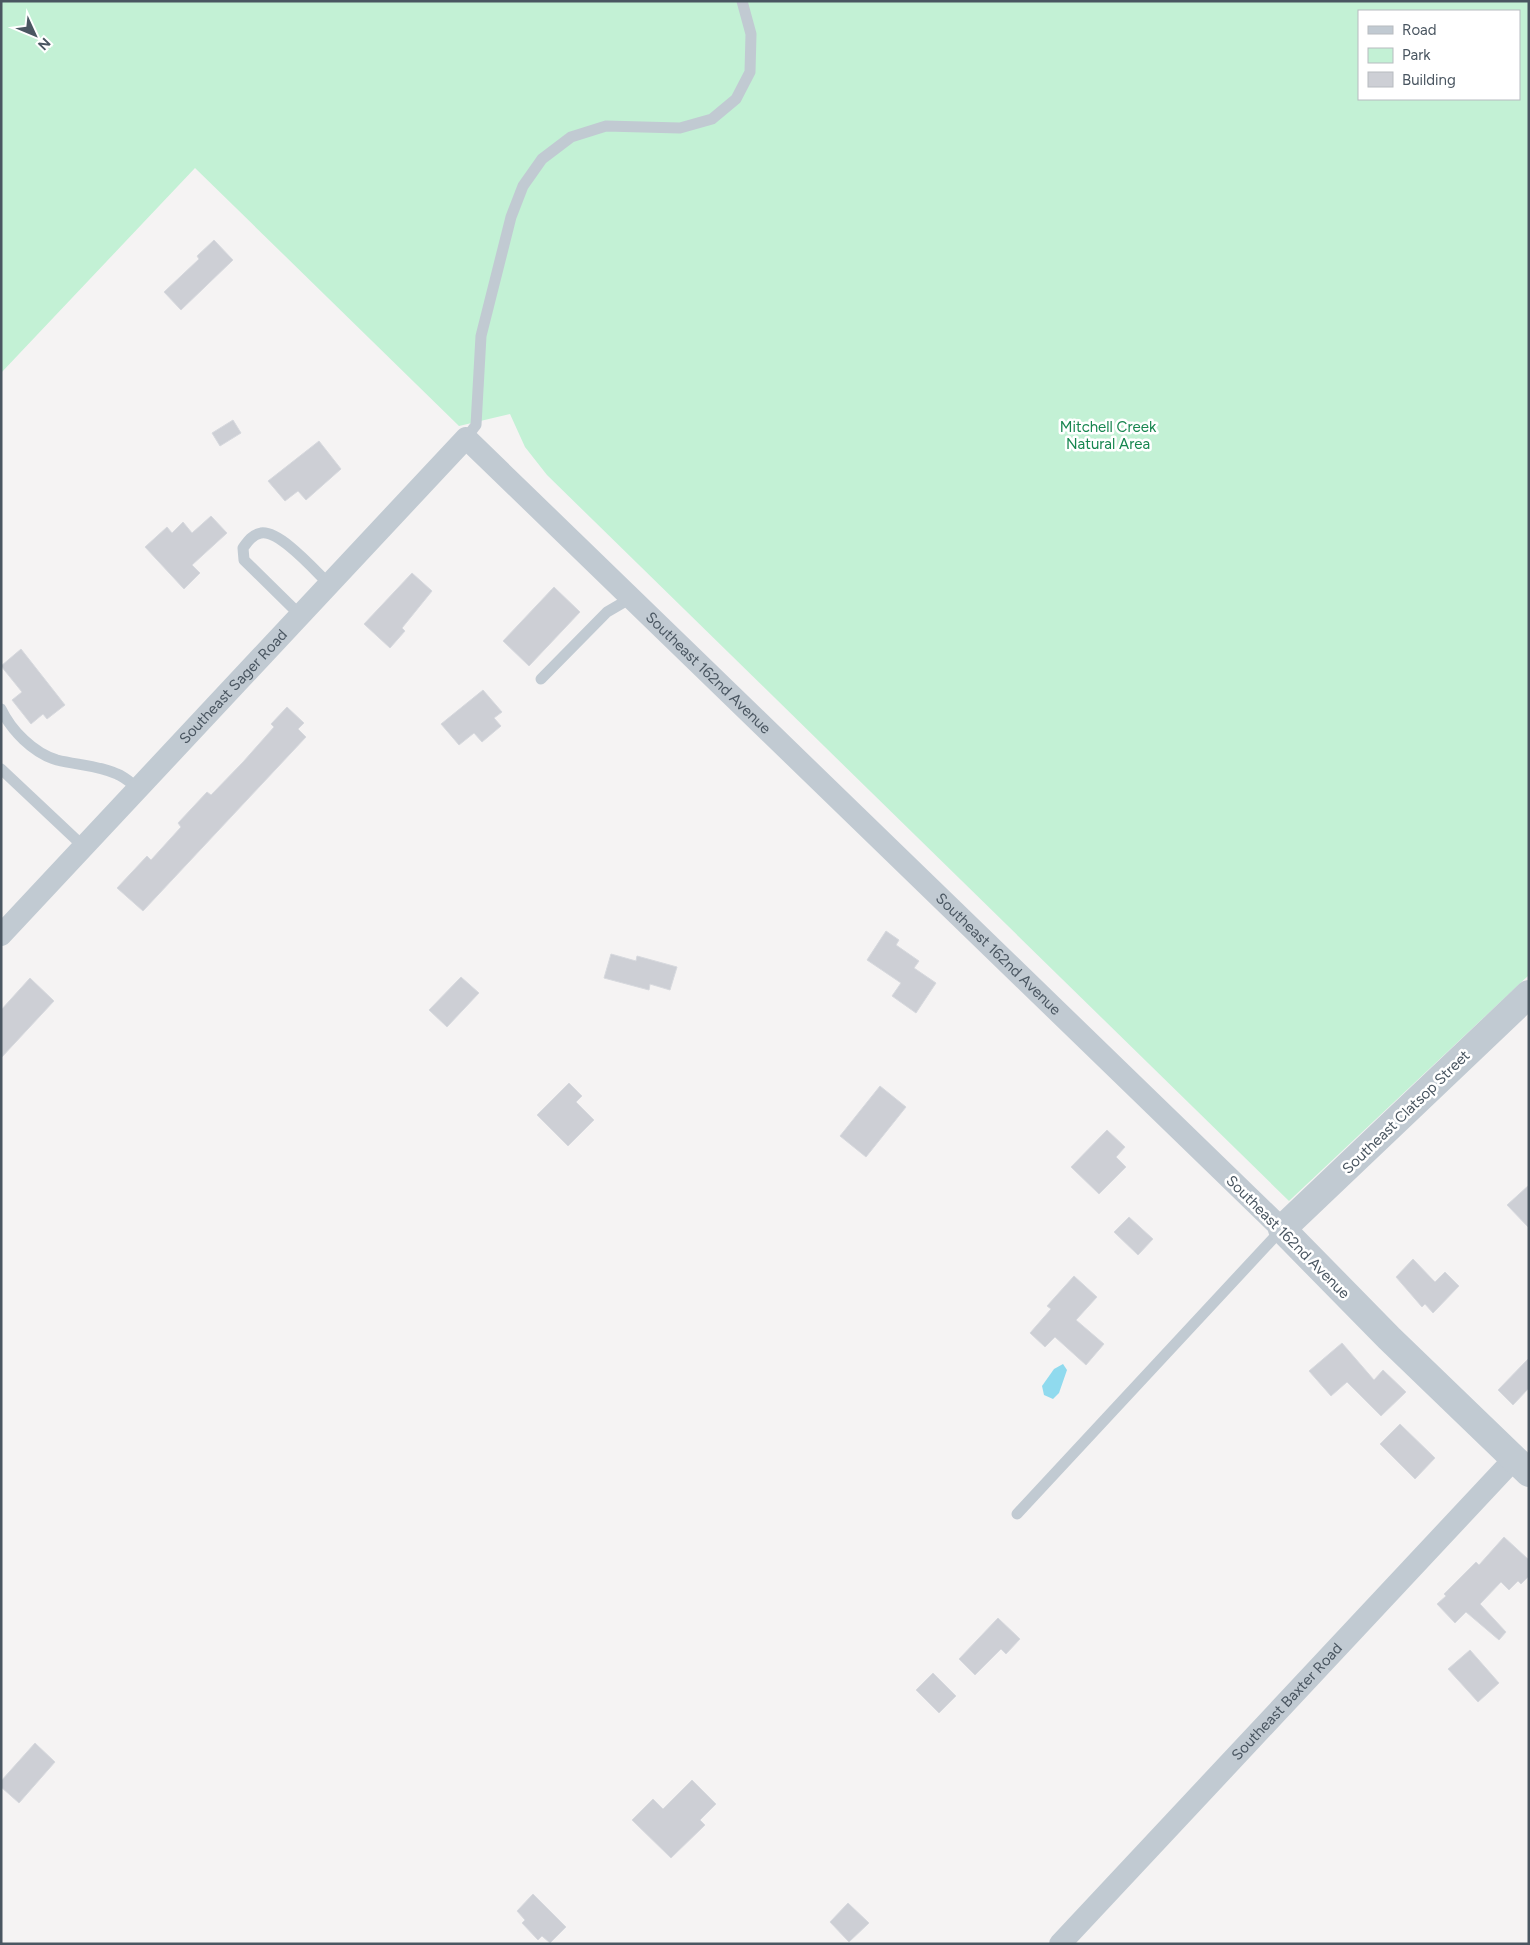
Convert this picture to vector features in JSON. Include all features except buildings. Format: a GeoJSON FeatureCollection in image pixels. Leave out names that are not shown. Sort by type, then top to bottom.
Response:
{"type":"FeatureCollection","features":[{"type":"Feature","properties":{"kind":"street","name":"Southeast Sager Road"},"geometry":{"type":"LineString","coordinates":[[1,935],[466,438]]}},
{"type":"Feature","properties":{"kind":"street","name":"Southeast 162nd Avenue"},"geometry":{"type":"LineString","coordinates":[[466,438],[1282,1230],[1389,1338],[1522,1466]]}},
{"type":"Feature","properties":{"kind":"street","name":"Southeast Clatsop Street"},"geometry":{"type":"LineString","coordinates":[[1282,1230],[1529,994]]}},
{"type":"Feature","properties":{"kind":"street","name":"Southeast Baxter Road"},"geometry":{"type":"LineString","coordinates":[[1060,1944],[1522,1466]]}},
{"type":"Feature","properties":{"kind":"lane"},"geometry":{"type":"LineString","coordinates":[[466,438],[476,426],[482,336],[511,217],[523,186],[542,159],[571,137],[606,126],[680,128],[712,118],[736,99],[750,72],[751,34],[742,1]]}},
{"type":"Feature","properties":{"kind":"lane"},"geometry":{"type":"LineString","coordinates":[[301,616],[244,560],[243,548],[251,537],[262,533],[278,537],[330,585]]}},
{"type":"Feature","properties":{"kind":"lane"},"geometry":{"type":"LineString","coordinates":[[541,680],[607,612],[631,598]]}},
{"type":"Feature","properties":{"kind":"lane"},"geometry":{"type":"LineString","coordinates":[[1,709],[6,719],[30,746],[55,759],[92,766],[117,774],[139,789]]}},
{"type":"Feature","properties":{"kind":"lane"},"geometry":{"type":"LineString","coordinates":[[1,769],[84,847]]}},
{"type":"Feature","properties":{"kind":"lane"},"geometry":{"type":"LineString","coordinates":[[1017,1514],[1282,1230]]}},
{"type":"Feature","properties":{"kind":"green space","name":"Mitchell Creek Natural Area"},"geometry":{"type":"Polygon","coordinates":[[[1,1],[1529,1],[1529,975],[1289,1201],[547,475],[525,447],[510,414],[459,426],[195,168],[1,373],[1,1]]]}},
{"type":"Feature","properties":{"kind":"water"},"geometry":{"type":"Polygon","coordinates":[[[1063,1364],[1067,1370],[1059,1393],[1053,1399],[1044,1395],[1042,1386],[1054,1369],[1063,1364]]]}}]}
